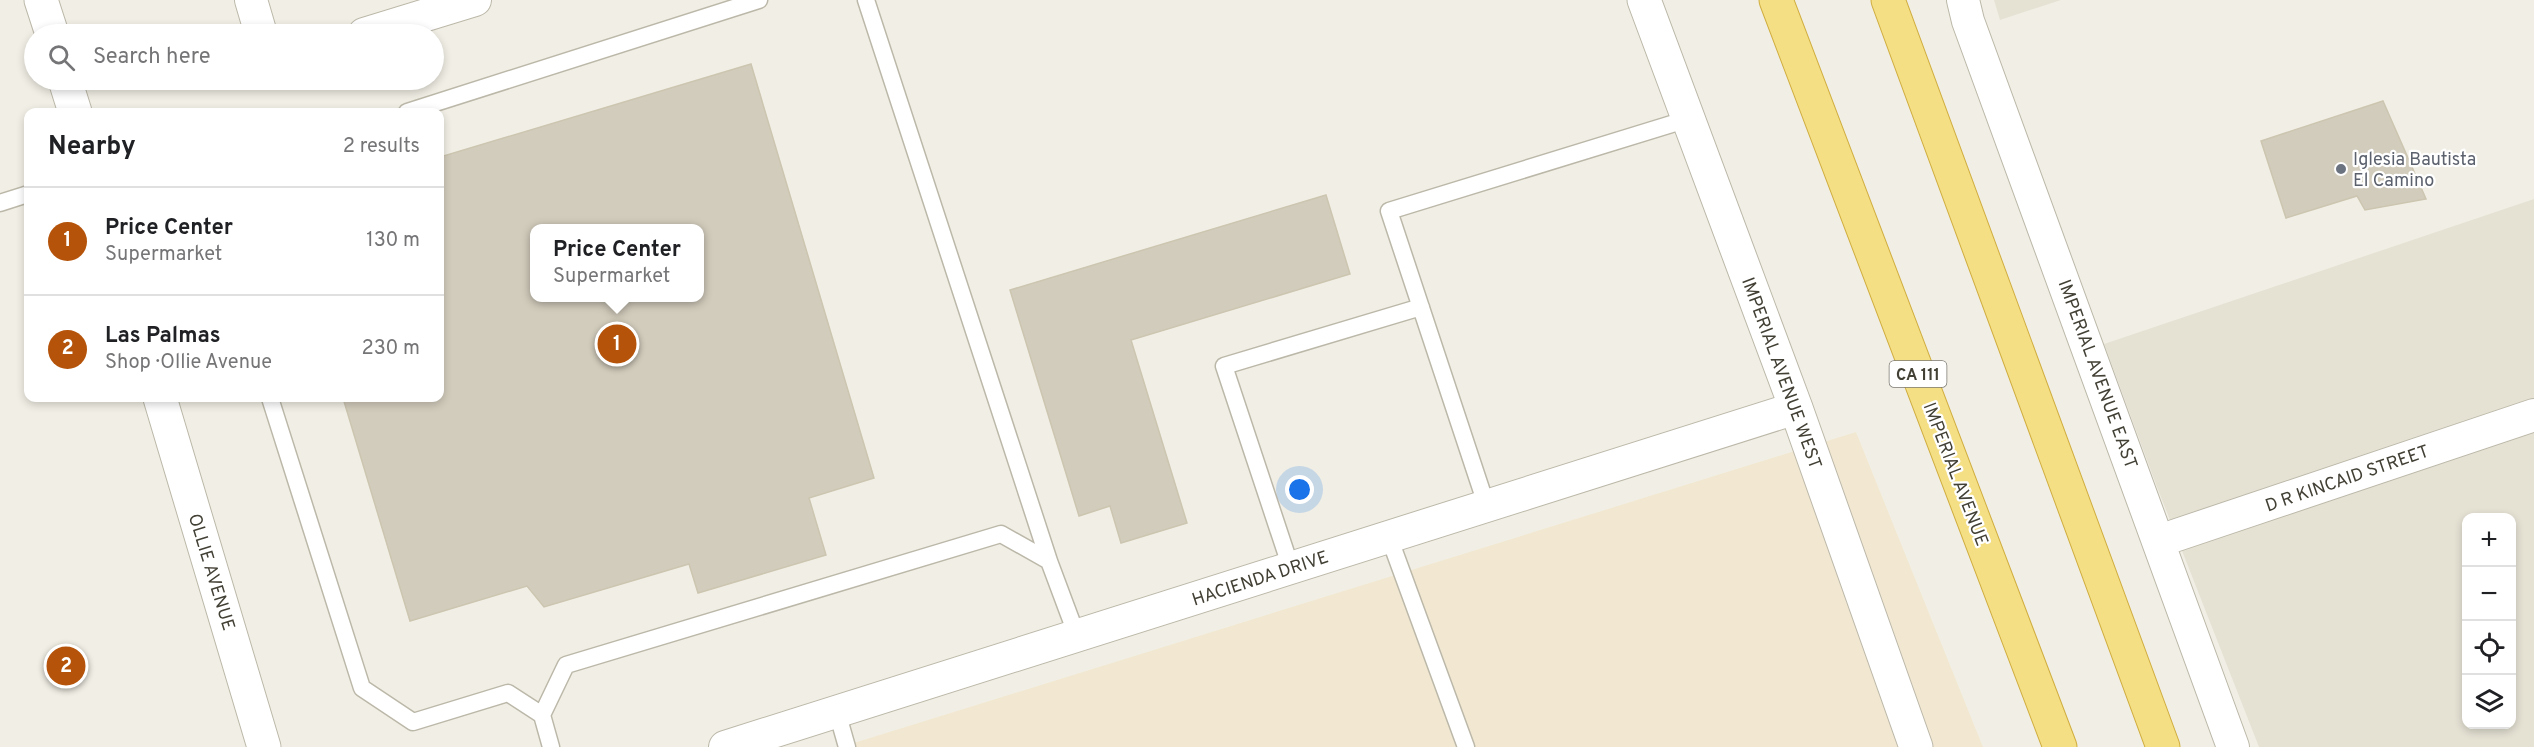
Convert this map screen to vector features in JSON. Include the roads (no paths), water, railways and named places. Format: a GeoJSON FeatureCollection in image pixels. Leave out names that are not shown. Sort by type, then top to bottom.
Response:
{"type":"FeatureCollection","features":[{"type":"Feature","properties":{"kind":"highway","name":"IMPERIAL AVENUE"},"geometry":{"type":"LineString","coordinates":[[1776,0],[2060,747]]}},
{"type":"Feature","properties":{"kind":"highway"},"geometry":{"type":"LineString","coordinates":[[1888,0],[2163,747]]}},
{"type":"Feature","properties":{"kind":"street"},"geometry":{"type":"LineString","coordinates":[[41,0],[49,24]]}},
{"type":"Feature","properties":{"kind":"street"},"geometry":{"type":"LineString","coordinates":[[250,0],[258,24]]}},
{"type":"Feature","properties":{"kind":"street"},"geometry":{"type":"LineString","coordinates":[[397,24],[475,0]]}},
{"type":"Feature","properties":{"kind":"street","name":"IMPERIAL AVENUE WEST"},"geometry":{"type":"LineString","coordinates":[[1644,0],[1796,408],[1916,747]]}},
{"type":"Feature","properties":{"kind":"street","name":"IMPERIAL AVENUE EAST"},"geometry":{"type":"LineString","coordinates":[[1963,0],[1968,21],[2233,747]]}},
{"type":"Feature","properties":{"kind":"street"},"geometry":{"type":"LineString","coordinates":[[68,90],[74,108]]}},
{"type":"Feature","properties":{"kind":"street","name":"OLLIE AVENUE"},"geometry":{"type":"LineString","coordinates":[[161,402],[264,747]]}},
{"type":"Feature","properties":{"kind":"street","name":"HACIENDA DRIVE"},"geometry":{"type":"LineString","coordinates":[[725,747],[1796,408]]}},
{"type":"Feature","properties":{"kind":"street","name":"D R KINCAID STREET"},"geometry":{"type":"LineString","coordinates":[[2159,541],[2534,416]]}},
{"type":"Feature","properties":{"kind":"lane"},"geometry":{"type":"LineString","coordinates":[[420,108],[759,0]]}},
{"type":"Feature","properties":{"kind":"lane"},"geometry":{"type":"LineString","coordinates":[[866,0],[1048,561],[1077,636]]}},
{"type":"Feature","properties":{"kind":"lane"},"geometry":{"type":"LineString","coordinates":[[1487,507],[1389,211],[1688,119]]}},
{"type":"Feature","properties":{"kind":"lane"},"geometry":{"type":"LineString","coordinates":[[0,203],[24,195]]}},
{"type":"Feature","properties":{"kind":"lane"},"geometry":{"type":"LineString","coordinates":[[1291,568],[1224,366],[1420,307]]}},
{"type":"Feature","properties":{"kind":"lane"},"geometry":{"type":"LineString","coordinates":[[271,402],[362,688],[413,722],[508,693],[542,716],[551,747]]}},
{"type":"Feature","properties":{"kind":"lane"},"geometry":{"type":"LineString","coordinates":[[542,716],[566,665],[1001,534],[1048,561]]}},
{"type":"Feature","properties":{"kind":"lane"},"geometry":{"type":"LineString","coordinates":[[1389,537],[1466,747]]}},
{"type":"Feature","properties":{"kind":"lane"},"geometry":{"type":"LineString","coordinates":[[837,712],[847,747]]}},
{"type":"Feature","properties":{"kind":"place","name":"Iglesia Bautista El Camino"},"geometry":{"type":"Point","coordinates":[2341,169]}},
{"type":"Feature","properties":{"kind":"place","name":"Price Center"},"geometry":{"type":"Point","coordinates":[617,344]}},
{"type":"Feature","properties":{"kind":"place","name":"Las Palmas"},"geometry":{"type":"Point","coordinates":[66,666]}}]}
